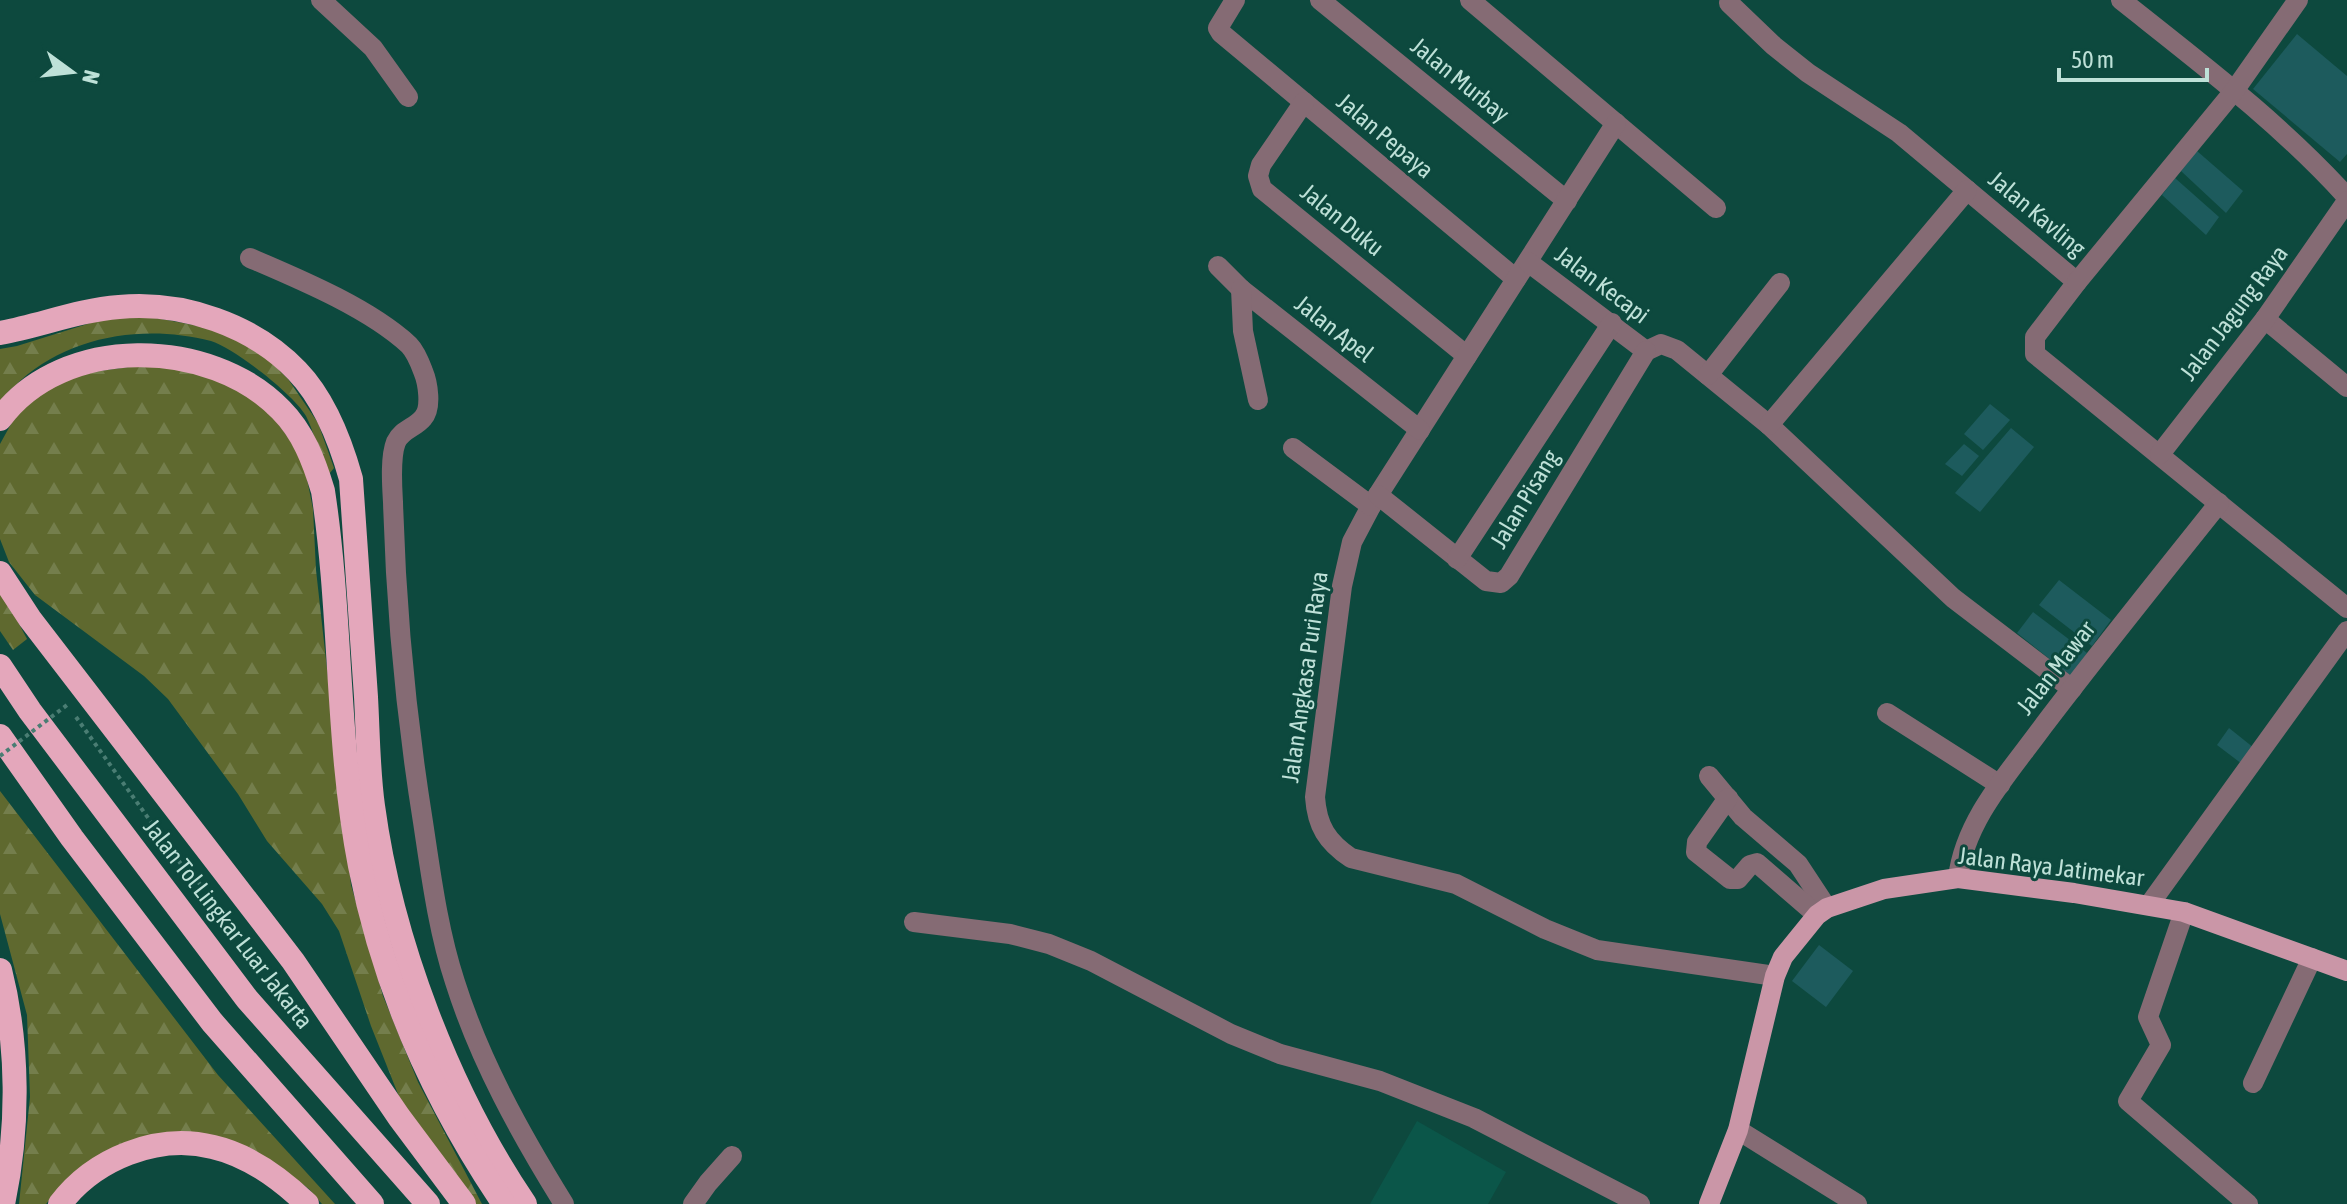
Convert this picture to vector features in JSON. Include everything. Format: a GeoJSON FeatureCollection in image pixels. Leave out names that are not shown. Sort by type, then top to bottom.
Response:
{"type":"FeatureCollection","features":[{"type":"Feature","properties":{"kind":"highway"},"geometry":{"type":"LineString","coordinates":[[0,333],[118,307],[187,311],[228,324],[266,344],[299,372],[329,418],[351,479],[373,806],[391,899],[421,997],[444,1052],[497,1162],[525,1204]]}},
{"type":"Feature","properties":{"kind":"highway"},"geometry":{"type":"LineString","coordinates":[[0,419],[22,396],[54,375],[108,358],[156,355],[198,361],[242,379],[260,391],[297,429],[316,467],[326,513],[349,782],[360,864],[379,948],[416,1048],[479,1167],[504,1204]]}},
{"type":"Feature","properties":{"kind":"highway"},"geometry":{"type":"LineString","coordinates":[[0,573],[30,619],[293,961],[399,1117],[464,1204]]}},
{"type":"Feature","properties":{"kind":"highway","name":"Jalan Tol Lingkar Luar Jakarta"},"geometry":{"type":"LineString","coordinates":[[0,666],[30,711],[247,999],[428,1204]]}},
{"type":"Feature","properties":{"kind":"highway"},"geometry":{"type":"LineString","coordinates":[[0,736],[72,838],[212,1022],[372,1204]]}},
{"type":"Feature","properties":{"kind":"highway"},"geometry":{"type":"LineString","coordinates":[[0,970],[8,1000],[14,1137],[3,1204]]}},
{"type":"Feature","properties":{"kind":"highway"},"geometry":{"type":"LineString","coordinates":[[60,1204],[88,1175],[105,1163],[150,1147],[173,1143],[214,1147],[237,1157],[263,1169],[307,1204]]}},
{"type":"Feature","properties":{"kind":"main road","name":"Jalan Raya Jatimekar"},"geometry":{"type":"LineString","coordinates":[[1822,912],[1884,889],[1958,878],[2184,912],[2347,971]]}},
{"type":"Feature","properties":{"kind":"main road"},"geometry":{"type":"LineString","coordinates":[[1709,1204],[1738,1130],[1775,976],[1783,957],[1822,912]]}},
{"type":"Feature","properties":{"kind":"street"},"geometry":{"type":"LineString","coordinates":[[321,0],[373,48],[408,97]]}},
{"type":"Feature","properties":{"kind":"street","name":"Jalan Pepaya"},"geometry":{"type":"LineString","coordinates":[[1235,0],[1222,18],[1218,28],[1221,33],[1304,102],[1522,271]]}},
{"type":"Feature","properties":{"kind":"street","name":"Jalan Murbay"},"geometry":{"type":"LineString","coordinates":[[1320,0],[1567,201]]}},
{"type":"Feature","properties":{"kind":"street"},"geometry":{"type":"LineString","coordinates":[[1470,0],[1716,208]]}},
{"type":"Feature","properties":{"kind":"street","name":"Jalan Jagung Raya"},"geometry":{"type":"LineString","coordinates":[[2121,0],[2234,91],[2320,167],[2347,199],[2265,319],[2160,454]]}},
{"type":"Feature","properties":{"kind":"street"},"geometry":{"type":"LineString","coordinates":[[2077,282],[2234,91],[2298,0]]}},
{"type":"Feature","properties":{"kind":"street","name":"Jalan Kavling"},"geometry":{"type":"LineString","coordinates":[[1729,3],[1774,46],[1808,73],[1899,133],[2077,282],[2035,337],[2035,354],[2347,608]]}},
{"type":"Feature","properties":{"kind":"street","name":"Jalan Duku"},"geometry":{"type":"LineString","coordinates":[[1304,102],[1261,165],[1258,176],[1262,189],[1467,356]]}},
{"type":"Feature","properties":{"kind":"street","name":"Jalan Angkasa Puri Raya"},"geometry":{"type":"LineString","coordinates":[[1616,123],[1374,500],[1352,542],[1342,586],[1315,797],[1316,817],[1337,849],[1351,858],[1456,884],[1545,929],[1597,950],[1775,976]]}},
{"type":"Feature","properties":{"kind":"street"},"geometry":{"type":"LineString","coordinates":[[1769,425],[1967,190]]}},
{"type":"Feature","properties":{"kind":"street"},"geometry":{"type":"LineString","coordinates":[[250,258],[297,278],[365,314],[411,347],[424,373],[428,390],[427,408],[424,418],[400,435],[395,445],[393,498],[401,632],[414,763],[436,906],[454,981],[479,1049],[508,1110],[564,1204]]}},
{"type":"Feature","properties":{"kind":"street","name":"Jalan Apel"},"geometry":{"type":"LineString","coordinates":[[1218,266],[1241,289],[1420,430]]}},
{"type":"Feature","properties":{"kind":"street","name":"Jalan Kecapi"},"geometry":{"type":"LineString","coordinates":[[1522,271],[1612,323],[1646,351]]}},
{"type":"Feature","properties":{"kind":"street"},"geometry":{"type":"LineString","coordinates":[[1708,375],[1780,283]]}},
{"type":"Feature","properties":{"kind":"street"},"geometry":{"type":"LineString","coordinates":[[1241,289],[1243,331],[1258,400]]}},
{"type":"Feature","properties":{"kind":"street"},"geometry":{"type":"LineString","coordinates":[[2265,319],[2347,387]]}},
{"type":"Feature","properties":{"kind":"street"},"geometry":{"type":"LineString","coordinates":[[1457,559],[1612,323]]}},
{"type":"Feature","properties":{"kind":"street"},"geometry":{"type":"LineString","coordinates":[[1646,351],[1661,344],[1677,350],[1769,425],[1953,598],[2072,689]]}},
{"type":"Feature","properties":{"kind":"street","name":"Jalan Pisang"},"geometry":{"type":"LineString","coordinates":[[1293,448],[1374,500],[1486,581],[1501,583],[1509,576],[1646,351]]}},
{"type":"Feature","properties":{"kind":"street","name":"Jalan Mawar"},"geometry":{"type":"LineString","coordinates":[[1958,878],[1960,856],[1973,826],[2000,785],[2219,503]]}},
{"type":"Feature","properties":{"kind":"street"},"geometry":{"type":"LineString","coordinates":[[2149,905],[2347,631]]}},
{"type":"Feature","properties":{"kind":"street"},"geometry":{"type":"LineString","coordinates":[[1887,713],[2000,785]]}},
{"type":"Feature","properties":{"kind":"street"},"geometry":{"type":"LineString","coordinates":[[1709,776],[1743,817],[1798,864],[1822,912]]}},
{"type":"Feature","properties":{"kind":"street"},"geometry":{"type":"LineString","coordinates":[[1728,798],[1697,842],[1696,852],[1735,880],[1754,862],[1757,863],[1822,912]]}},
{"type":"Feature","properties":{"kind":"street"},"geometry":{"type":"LineString","coordinates":[[2184,912],[2148,1017],[2161,1045],[2128,1101],[2248,1204]]}},
{"type":"Feature","properties":{"kind":"street"},"geometry":{"type":"LineString","coordinates":[[914,922],[1010,934],[1049,944],[1091,961],[1231,1034],[1280,1054],[1380,1081],[1474,1118],[1640,1204]]}},
{"type":"Feature","properties":{"kind":"street"},"geometry":{"type":"LineString","coordinates":[[2253,1083],[2312,958]]}},
{"type":"Feature","properties":{"kind":"street"},"geometry":{"type":"LineString","coordinates":[[1738,1130],[1857,1204]]}},
{"type":"Feature","properties":{"kind":"street"},"geometry":{"type":"LineString","coordinates":[[693,1204],[732,1156]]}},
{"type":"Feature","properties":{"kind":"path"},"geometry":{"type":"LineString","coordinates":[[0,756],[67,705]]}},
{"type":"Feature","properties":{"kind":"path"},"geometry":{"type":"LineString","coordinates":[[76,718],[196,885],[220,864]]}},
{"type":"Feature","properties":{"kind":"shaded area"},"geometry":{"type":"Polygon","coordinates":[[[1417,1121],[1506,1172],[1488,1204],[1370,1204],[1417,1121]]]}},
{"type":"Feature","properties":{"kind":"green space"},"geometry":{"type":"Polygon","coordinates":[[[135,314],[225,331],[264,355],[288,379],[318,423],[334,468],[329,474],[323,468],[306,416],[276,384],[221,345],[186,336],[136,334],[86,343],[41,365],[0,402],[0,349],[97,321],[135,314]]]}},
{"type":"Feature","properties":{"kind":"green space"},"geometry":{"type":"Polygon","coordinates":[[[180,360],[257,393],[303,459],[313,509],[316,570],[351,885],[383,996],[418,1082],[482,1204],[474,1204],[400,1099],[339,931],[322,904],[267,841],[238,794],[168,699],[144,676],[35,595],[9,562],[0,539],[0,444],[16,415],[63,376],[180,360]]]}},
{"type":"Feature","properties":{"kind":"green space"},"geometry":{"type":"Polygon","coordinates":[[[0,588],[27,639],[13,650],[0,631],[0,588]]]}},
{"type":"Feature","properties":{"kind":"green space"},"geometry":{"type":"Polygon","coordinates":[[[0,791],[218,1075],[335,1204],[322,1204],[309,1189],[277,1165],[216,1137],[68,1178],[46,1204],[19,1204],[30,1097],[27,1015],[0,914],[0,791]]]}},
{"type":"Feature","properties":{"kind":"building"},"geometry":{"type":"Polygon","coordinates":[[[2297,34],[2347,76],[2347,154],[2340,162],[2253,89],[2297,34]]]}},
{"type":"Feature","properties":{"kind":"building"},"geometry":{"type":"Polygon","coordinates":[[[2197,151],[2243,191],[2226,213],[2181,171],[2197,151]]]}},
{"type":"Feature","properties":{"kind":"building"},"geometry":{"type":"Polygon","coordinates":[[[2175,178],[2219,217],[2206,235],[2162,195],[2175,178]]]}},
{"type":"Feature","properties":{"kind":"building"},"geometry":{"type":"Polygon","coordinates":[[[1990,404],[2010,420],[1983,450],[1964,434],[1990,404]]]}},
{"type":"Feature","properties":{"kind":"building"},"geometry":{"type":"Polygon","coordinates":[[[2011,428],[2034,447],[1980,512],[1955,493],[2011,428]]]}},
{"type":"Feature","properties":{"kind":"building"},"geometry":{"type":"Polygon","coordinates":[[[1964,444],[1979,456],[1962,476],[1945,464],[1964,444]]]}},
{"type":"Feature","properties":{"kind":"building"},"geometry":{"type":"Polygon","coordinates":[[[2059,580],[2111,620],[2092,646],[2039,605],[2059,580]]]}},
{"type":"Feature","properties":{"kind":"building"},"geometry":{"type":"Polygon","coordinates":[[[2033,612],[2087,653],[2071,676],[2017,633],[2033,612]]]}},
{"type":"Feature","properties":{"kind":"building"},"geometry":{"type":"Polygon","coordinates":[[[2229,728],[2254,748],[2242,764],[2217,745],[2229,728]]]}},
{"type":"Feature","properties":{"kind":"building"},"geometry":{"type":"Polygon","coordinates":[[[1819,945],[1853,971],[1826,1007],[1792,981],[1819,945]]]}}]}
